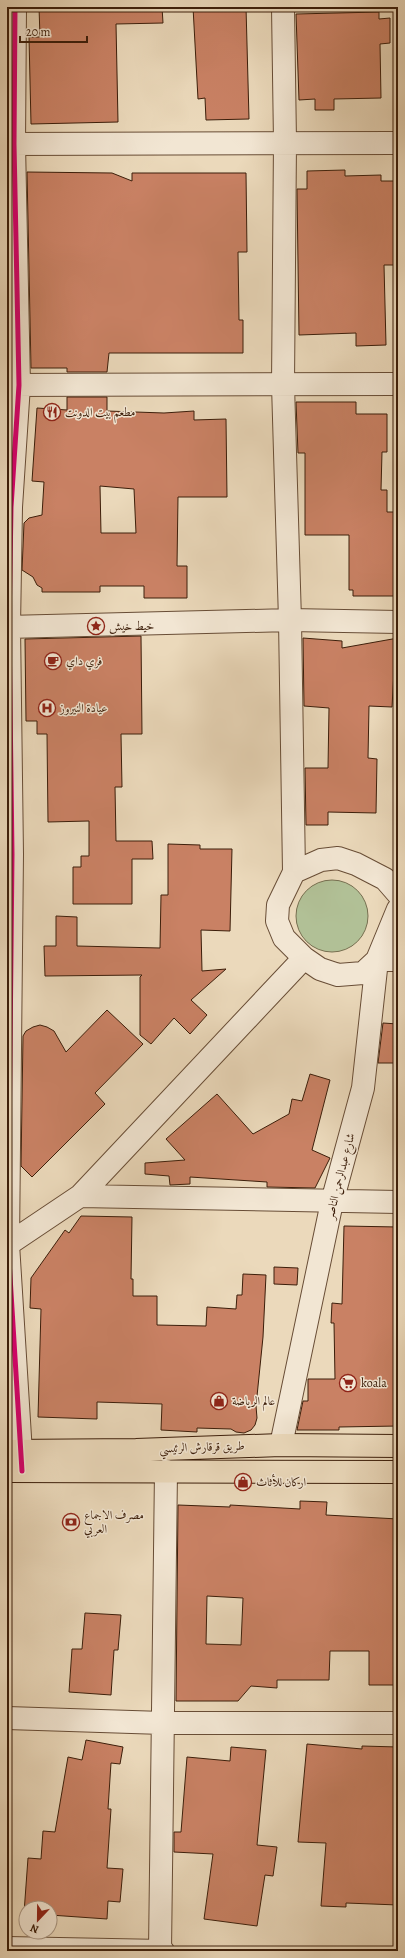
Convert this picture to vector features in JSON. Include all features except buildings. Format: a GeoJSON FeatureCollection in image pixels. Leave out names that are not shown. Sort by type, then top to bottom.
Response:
{"type":"FeatureCollection","features":[{"type":"Feature","properties":{"kind":"main road","name":"طريق قرقارش الرئيسي"},"geometry":{"type":"LineString","coordinates":[[14,1461],[280,1445],[398,1446]]}},
{"type":"Feature","properties":{"kind":"main road","name":"طريق قرقارش الرئيسي"},"geometry":{"type":"LineString","coordinates":[[14,1461],[166,1472],[398,1472]]}},
{"type":"Feature","properties":{"kind":"street"},"geometry":{"type":"LineString","coordinates":[[14,1461],[8,1244],[8,627],[13,385],[10,144],[15,7]]}},
{"type":"Feature","properties":{"kind":"street"},"geometry":{"type":"LineString","coordinates":[[283,7],[285,142],[283,385],[290,620],[294,872],[278,905],[277,921],[284,938],[304,958],[320,969],[338,975],[363,973],[388,960]]}},
{"type":"Feature","properties":{"kind":"street"},"geometry":{"type":"LineString","coordinates":[[10,144],[285,142],[398,143]]}},
{"type":"Feature","properties":{"kind":"street"},"geometry":{"type":"LineString","coordinates":[[13,385],[398,384]]}},
{"type":"Feature","properties":{"kind":"street"},"geometry":{"type":"LineString","coordinates":[[8,627],[290,620],[398,622]]}},
{"type":"Feature","properties":{"kind":"street"},"geometry":{"type":"LineString","coordinates":[[294,872],[321,860],[338,858],[356,864],[385,879],[398,894]]}},
{"type":"Feature","properties":{"kind":"street","name":"شارع عبدالرحمن الناصر"},"geometry":{"type":"LineString","coordinates":[[280,1445],[332,1202],[363,1088],[398,910]]}},
{"type":"Feature","properties":{"kind":"street"},"geometry":{"type":"LineString","coordinates":[[8,1244],[80,1196],[304,958]]}},
{"type":"Feature","properties":{"kind":"street"},"geometry":{"type":"LineString","coordinates":[[80,1196],[332,1202],[398,1202]]}},
{"type":"Feature","properties":{"kind":"street"},"geometry":{"type":"LineString","coordinates":[[7,1948],[161,1951],[166,1472]]}},
{"type":"Feature","properties":{"kind":"street"},"geometry":{"type":"LineString","coordinates":[[7,1718],[163,1723],[398,1723]]}},
{"type":"Feature","properties":{"kind":"green space"},"geometry":{"type":"Polygon","coordinates":[[[325,880],[339,880],[358,890],[368,909],[368,923],[358,942],[339,952],[325,952],[306,942],[296,923],[296,909],[306,890],[325,880]]]}},
{"type":"Feature","properties":{"kind":"cycle path"},"geometry":{"type":"LineString","coordinates":[[15,7],[14,144],[19,385],[11,507],[9,627],[12,854],[8,1244],[22,1471]]}},
{"type":"Feature","properties":{"kind":"place","name":"مطعم بيت الدونت"},"geometry":{"type":"Point","coordinates":[52,412]}},
{"type":"Feature","properties":{"kind":"place","name":"خيط خيش"},"geometry":{"type":"Point","coordinates":[96,626]}},
{"type":"Feature","properties":{"kind":"place","name":"فري داي"},"geometry":{"type":"Point","coordinates":[53,661]}},
{"type":"Feature","properties":{"kind":"place","name":"عيادة النيروز"},"geometry":{"type":"Point","coordinates":[47,708]}},
{"type":"Feature","properties":{"kind":"place","name":"koala"},"geometry":{"type":"Point","coordinates":[348,1383]}},
{"type":"Feature","properties":{"kind":"place","name":"عالم الرياضة"},"geometry":{"type":"Point","coordinates":[219,1401]}},
{"type":"Feature","properties":{"kind":"place","name":"اركان للأثاث"},"geometry":{"type":"Point","coordinates":[243,1482]}},
{"type":"Feature","properties":{"kind":"place","name":"مصرف الاجماع العربي"},"geometry":{"type":"Point","coordinates":[71,1522]}}]}
